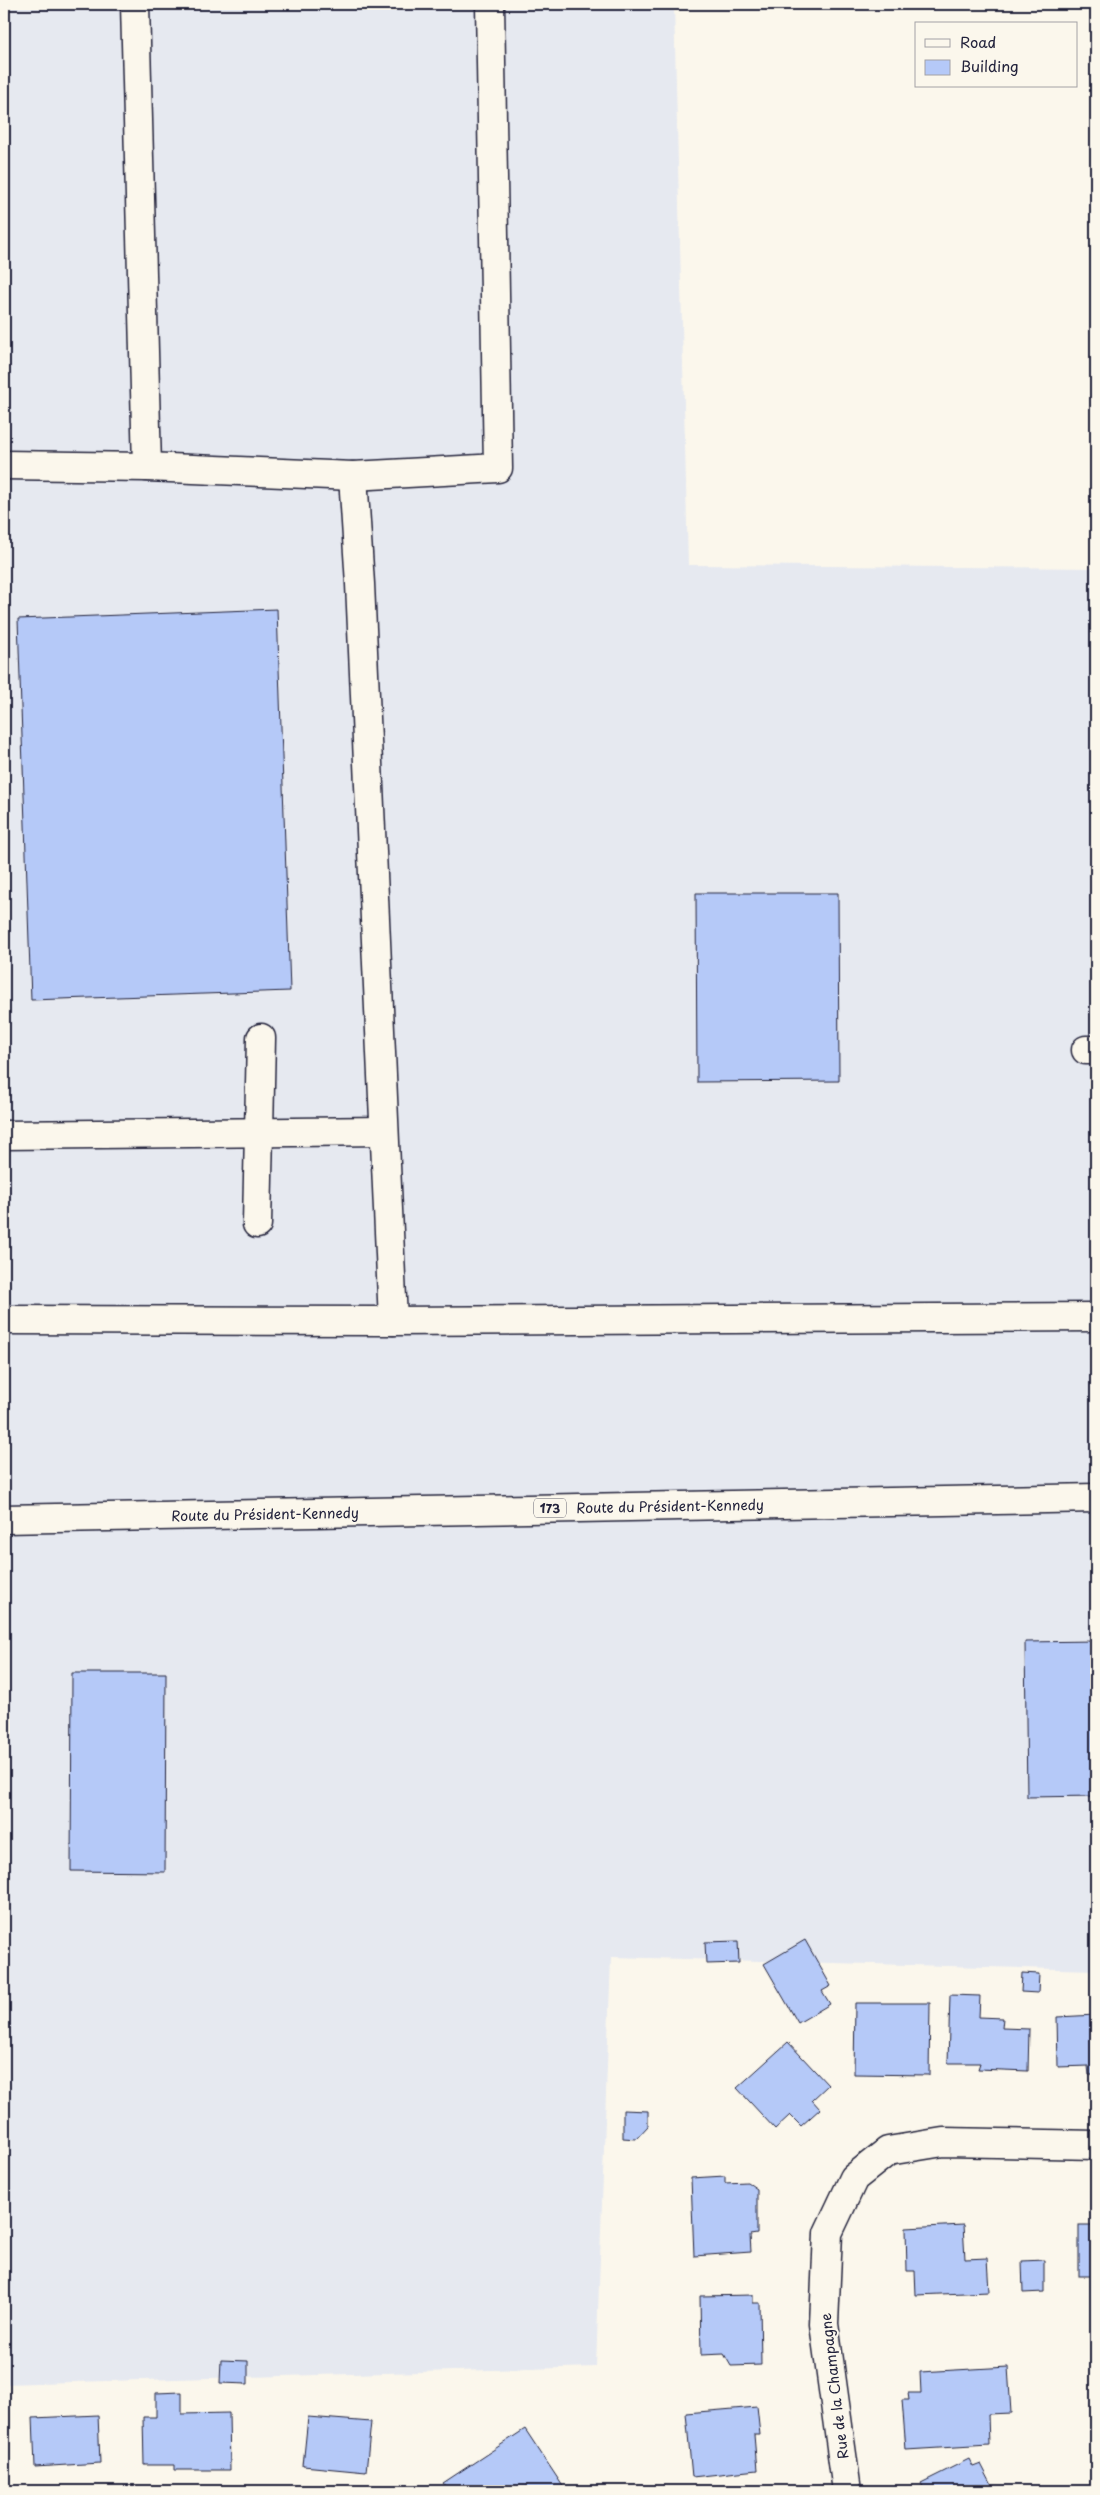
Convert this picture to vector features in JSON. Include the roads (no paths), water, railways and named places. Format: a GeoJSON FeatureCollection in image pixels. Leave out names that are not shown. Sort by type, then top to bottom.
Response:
{"type":"FeatureCollection","features":[{"type":"Feature","properties":{"kind":"main road"},"geometry":{"type":"LineString","coordinates":[[136,4],[147,468]]}},
{"type":"Feature","properties":{"kind":"main road"},"geometry":{"type":"LineString","coordinates":[[4,465],[147,468],[353,476],[498,468],[490,4]]}},
{"type":"Feature","properties":{"kind":"main road"},"geometry":{"type":"LineString","coordinates":[[353,476],[360,584],[393,1321]]}},
{"type":"Feature","properties":{"kind":"main road"},"geometry":{"type":"LineString","coordinates":[[257,1224],[261,1038]]}},
{"type":"Feature","properties":{"kind":"main road"},"geometry":{"type":"LineString","coordinates":[[4,1135],[384,1131]]}},
{"type":"Feature","properties":{"kind":"main road"},"geometry":{"type":"LineString","coordinates":[[4,1320],[393,1321],[1096,1317]]}},
{"type":"Feature","properties":{"kind":"main road","name":"Route du Président-Kennedy"},"geometry":{"type":"LineString","coordinates":[[4,1519],[1096,1498]]}},
{"type":"Feature","properties":{"kind":"main road","name":"Rue de la Champagne"},"geometry":{"type":"LineString","coordinates":[[847,2491],[824,2324],[828,2234],[854,2178],[888,2151],[943,2142],[1096,2145]]}}]}
